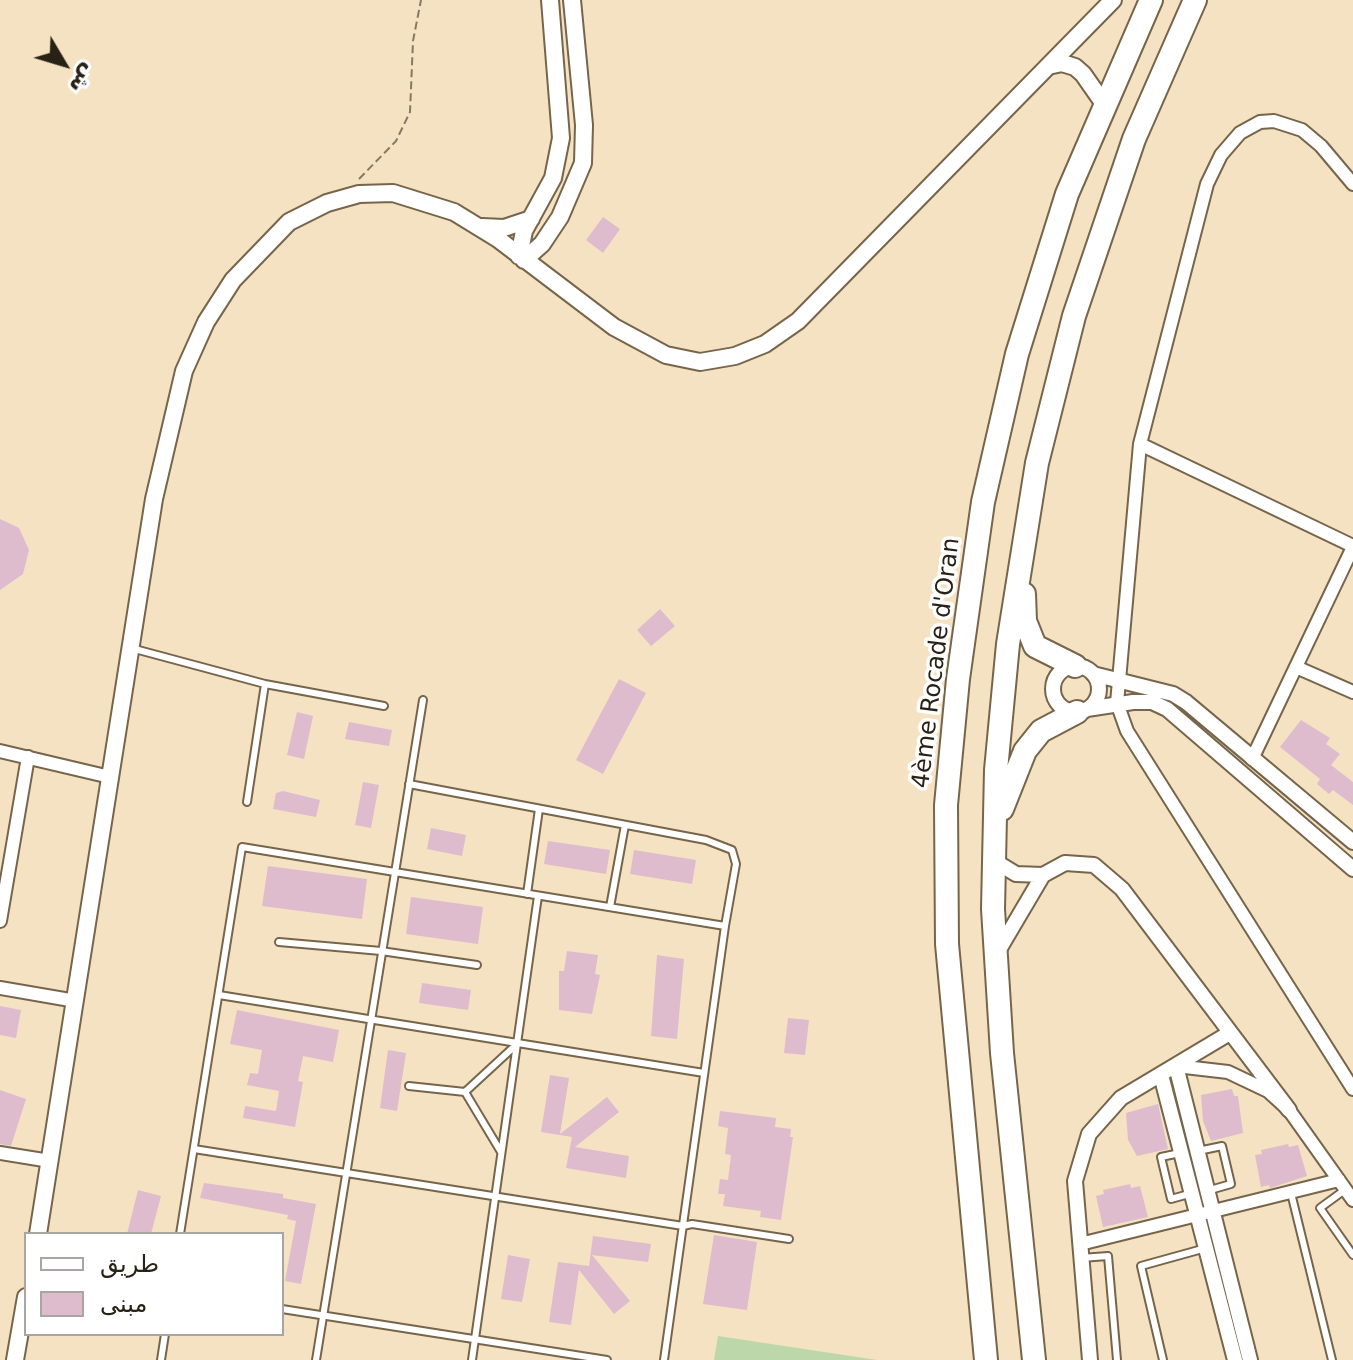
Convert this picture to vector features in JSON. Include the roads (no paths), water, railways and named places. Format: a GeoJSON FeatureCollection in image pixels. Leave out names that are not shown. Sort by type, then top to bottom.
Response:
{"type":"FeatureCollection","features":[{"type":"Feature","properties":{"kind":"highway","name":"4ème Rocade d'Oran"},"geometry":{"type":"LineString","coordinates":[[986,1360],[947,944],[946,805],[971,582],[1000,421],[1048,247],[1104,104],[1151,0]]}},
{"type":"Feature","properties":{"kind":"highway"},"geometry":{"type":"LineString","coordinates":[[1034,1360],[1008,1121],[995,957],[993,855],[999,725],[1023,540],[1037,463],[1074,316],[1134,139],[1195,0]]}},
{"type":"Feature","properties":{"kind":"highway"},"geometry":{"type":"LineString","coordinates":[[1023,540],[1025,621],[1030,638],[1042,653],[1084,670]]}},
{"type":"Feature","properties":{"kind":"highway"},"geometry":{"type":"LineString","coordinates":[[993,855],[1007,791],[1025,751],[1041,731],[1082,711]]}},
{"type":"Feature","properties":{"kind":"main road"},"geometry":{"type":"LineString","coordinates":[[522,258],[522,238],[553,178],[561,138],[550,0]]}},
{"type":"Feature","properties":{"kind":"main road"},"geometry":{"type":"LineString","coordinates":[[522,258],[546,238],[571,197],[583,163],[584,125],[572,0]]}},
{"type":"Feature","properties":{"kind":"main road"},"geometry":{"type":"LineString","coordinates":[[38,1232],[154,499],[184,371],[206,322],[233,280],[289,222],[327,203],[359,194],[393,193],[454,212],[476,225],[614,327],[666,355],[700,362],[735,356],[765,344],[808,312],[1113,0]]}},
{"type":"Feature","properties":{"kind":"main road"},"geometry":{"type":"LineString","coordinates":[[1046,67],[1058,63],[1075,67],[1104,104]]}},
{"type":"Feature","properties":{"kind":"main road"},"geometry":{"type":"LineString","coordinates":[[476,225],[504,228],[531,219]]}},
{"type":"Feature","properties":{"kind":"main road"},"geometry":{"type":"LineString","coordinates":[[546,238],[548,265],[556,284]]}},
{"type":"Feature","properties":{"kind":"main road"},"geometry":{"type":"LineString","coordinates":[[15,1360],[24,1308]]}},
{"type":"Feature","properties":{"kind":"street"},"geometry":{"type":"LineString","coordinates":[[1353,184],[1321,146],[1302,130],[1274,121],[1260,122],[1240,133],[1221,155],[1207,184],[1140,444],[1117,703],[1127,731],[1353,1089]]}},
{"type":"Feature","properties":{"kind":"street"},"geometry":{"type":"LineString","coordinates":[[1140,444],[1353,546],[1252,759]]}},
{"type":"Feature","properties":{"kind":"street"},"geometry":{"type":"LineString","coordinates":[[1296,667],[1353,692]]}},
{"type":"Feature","properties":{"kind":"street"},"geometry":{"type":"LineString","coordinates":[[1082,711],[1099,693],[1084,670]]}},
{"type":"Feature","properties":{"kind":"street"},"geometry":{"type":"LineString","coordinates":[[1353,842],[1173,694],[1084,670],[1060,673],[1053,695],[1062,708],[1082,711],[1117,703],[1152,702],[1167,709],[1353,869]]}},
{"type":"Feature","properties":{"kind":"street"},"geometry":{"type":"LineString","coordinates":[[0,751],[110,777]]}},
{"type":"Feature","properties":{"kind":"street"},"geometry":{"type":"LineString","coordinates":[[0,921],[28,757]]}},
{"type":"Feature","properties":{"kind":"street"},"geometry":{"type":"LineString","coordinates":[[993,855],[1016,874],[1043,875],[1065,863],[1079,862],[1094,865],[1111,876],[1346,1190]]}},
{"type":"Feature","properties":{"kind":"street"},"geometry":{"type":"LineString","coordinates":[[995,957],[1043,875]]}},
{"type":"Feature","properties":{"kind":"street"},"geometry":{"type":"LineString","coordinates":[[0,988],[76,1001]]}},
{"type":"Feature","properties":{"kind":"street"},"geometry":{"type":"LineString","coordinates":[[1090,1360],[1075,1181],[1089,1134],[1121,1098],[1228,1034]]}},
{"type":"Feature","properties":{"kind":"street"},"geometry":{"type":"LineString","coordinates":[[1176,1066],[1228,1072],[1249,1079],[1289,1110]]}},
{"type":"Feature","properties":{"kind":"street"},"geometry":{"type":"LineString","coordinates":[[1176,1066],[1205,1215],[1250,1360]]}},
{"type":"Feature","properties":{"kind":"street"},"geometry":{"type":"LineString","coordinates":[[1161,1075],[1191,1152]]}},
{"type":"Feature","properties":{"kind":"street"},"geometry":{"type":"LineString","coordinates":[[0,1153],[50,1161]]}},
{"type":"Feature","properties":{"kind":"street"},"geometry":{"type":"LineString","coordinates":[[1080,1251],[1291,1193],[1346,1190]]}},
{"type":"Feature","properties":{"kind":"street"},"geometry":{"type":"LineString","coordinates":[[1205,1215],[1206,1248],[1235,1360]]}},
{"type":"Feature","properties":{"kind":"lane"},"geometry":{"type":"LineString","coordinates":[[131,648],[265,684],[384,706]]}},
{"type":"Feature","properties":{"kind":"lane"},"geometry":{"type":"LineString","coordinates":[[247,802],[265,684]]}},
{"type":"Feature","properties":{"kind":"lane"},"geometry":{"type":"LineString","coordinates":[[316,1360],[423,700]]}},
{"type":"Feature","properties":{"kind":"lane"},"geometry":{"type":"LineString","coordinates":[[409,784],[706,840],[732,850],[736,864],[664,1360]]}},
{"type":"Feature","properties":{"kind":"lane"},"geometry":{"type":"LineString","coordinates":[[527,894],[539,809]]}},
{"type":"Feature","properties":{"kind":"lane"},"geometry":{"type":"LineString","coordinates":[[610,907],[625,825]]}},
{"type":"Feature","properties":{"kind":"lane"},"geometry":{"type":"LineString","coordinates":[[180,1232],[242,847],[725,926]]}},
{"type":"Feature","properties":{"kind":"lane"},"geometry":{"type":"LineString","coordinates":[[472,1360],[538,896]]}},
{"type":"Feature","properties":{"kind":"lane"},"geometry":{"type":"LineString","coordinates":[[279,942],[381,951],[477,965]]}},
{"type":"Feature","properties":{"kind":"lane"},"geometry":{"type":"LineString","coordinates":[[219,995],[704,1073]]}},
{"type":"Feature","properties":{"kind":"lane"},"geometry":{"type":"LineString","coordinates":[[409,1086],[465,1092],[517,1044]]}},
{"type":"Feature","properties":{"kind":"lane"},"geometry":{"type":"LineString","coordinates":[[465,1092],[501,1152]]}},
{"type":"Feature","properties":{"kind":"lane"},"geometry":{"type":"LineString","coordinates":[[1222,1146],[1231,1184],[1171,1199],[1161,1157],[1191,1152],[1222,1146]]}},
{"type":"Feature","properties":{"kind":"lane"},"geometry":{"type":"LineString","coordinates":[[194,1149],[683,1226],[692,1224],[789,1239]]}},
{"type":"Feature","properties":{"kind":"lane"},"geometry":{"type":"LineString","coordinates":[[1346,1190],[1320,1208],[1353,1255]]}},
{"type":"Feature","properties":{"kind":"lane"},"geometry":{"type":"LineString","coordinates":[[1291,1193],[1332,1360]]}},
{"type":"Feature","properties":{"kind":"lane"},"geometry":{"type":"LineString","coordinates":[[1163,1360],[1141,1266],[1206,1248]]}},
{"type":"Feature","properties":{"kind":"lane"},"geometry":{"type":"LineString","coordinates":[[1080,1251],[1108,1256],[1117,1360]]}},
{"type":"Feature","properties":{"kind":"lane"},"geometry":{"type":"LineString","coordinates":[[284,1309],[607,1360]]}},
{"type":"Feature","properties":{"kind":"lane"},"geometry":{"type":"LineString","coordinates":[[161,1360],[165,1336]]}}]}
